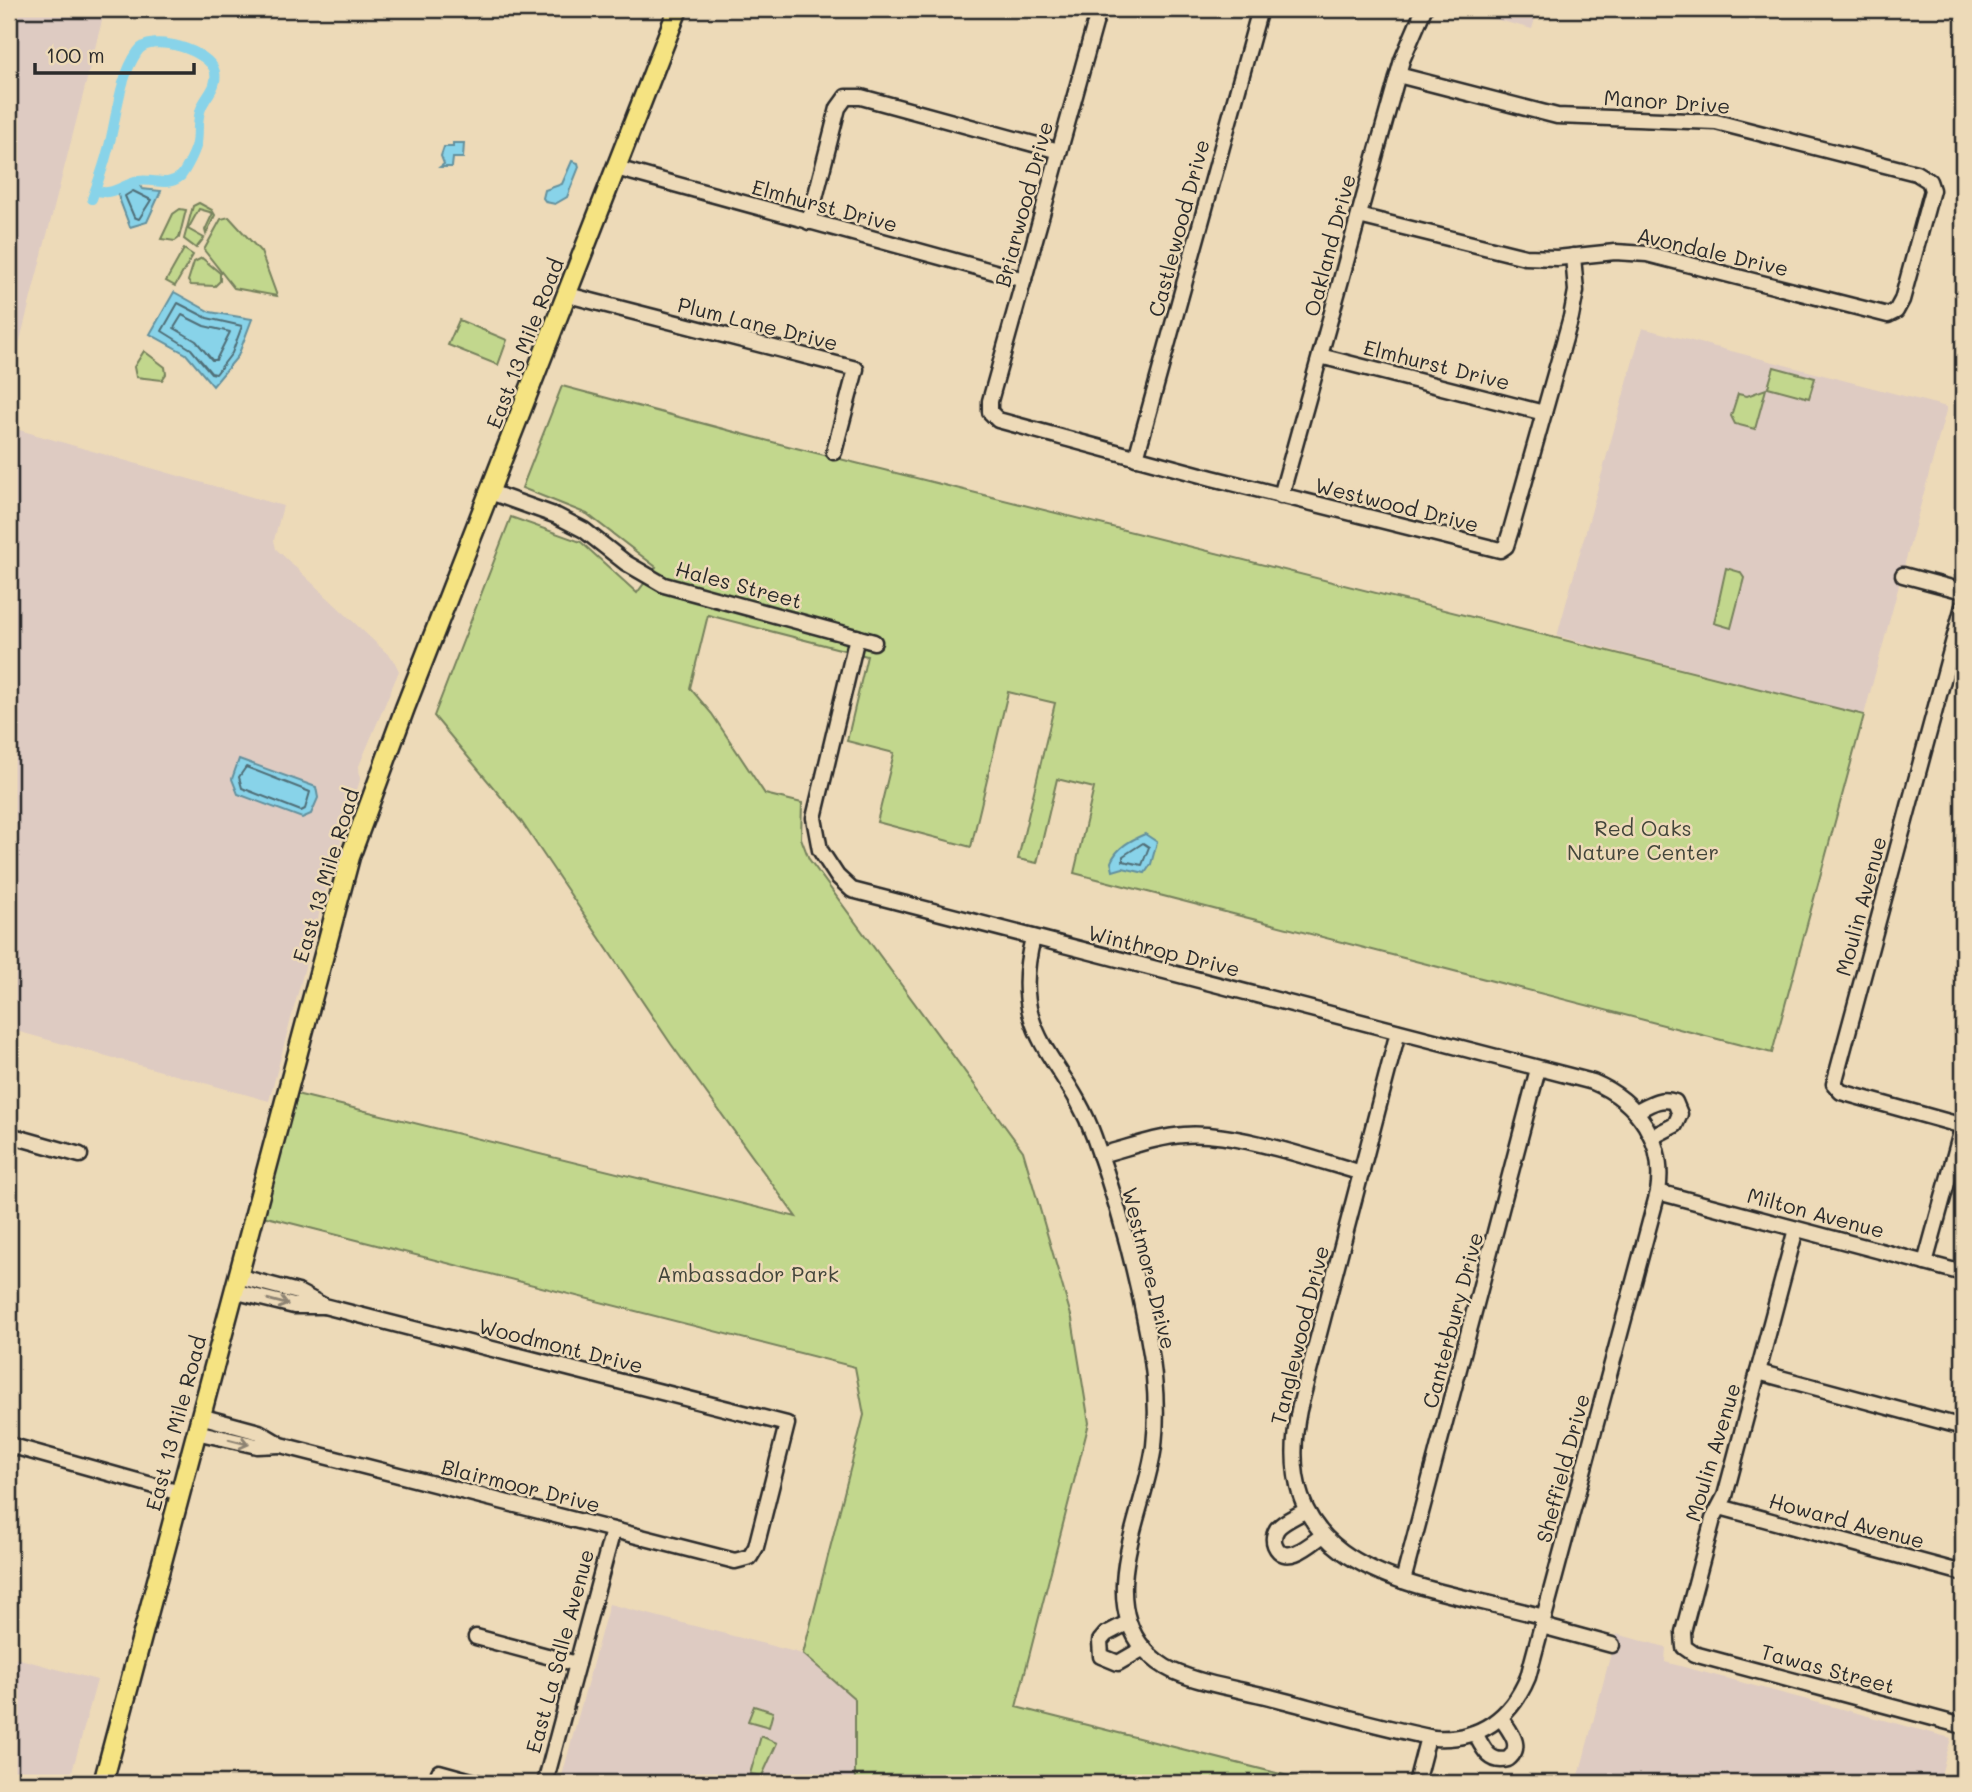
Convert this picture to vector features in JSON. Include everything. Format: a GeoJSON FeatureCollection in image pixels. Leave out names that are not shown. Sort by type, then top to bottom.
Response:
{"type":"FeatureCollection","features":[{"type":"Feature","properties":{"kind":"main road","name":"East 13 Mile Road"},"geometry":{"type":"LineString","coordinates":[[103,1783],[350,857],[678,9]]}},
{"type":"Feature","properties":{"kind":"street","name":"Briarwood Drive"},"geometry":{"type":"LineString","coordinates":[[990,412],[991,397],[1098,9]]}},
{"type":"Feature","properties":{"kind":"street","name":"Castlewood Drive"},"geometry":{"type":"LineString","coordinates":[[1136,458],[1260,9]]}},
{"type":"Feature","properties":{"kind":"street","name":"Oakland Drive"},"geometry":{"type":"LineString","coordinates":[[1281,496],[1407,43],[1424,9]]}},
{"type":"Feature","properties":{"kind":"street","name":"Manor Drive"},"geometry":{"type":"LineString","coordinates":[[1398,75],[1557,116],[1689,120],[1728,125],[1916,173],[1930,181],[1932,190],[1902,300],[1893,313]]}},
{"type":"Feature","properties":{"kind":"street"},"geometry":{"type":"LineString","coordinates":[[809,222],[838,108],[846,97],[861,97],[1059,151]]}},
{"type":"Feature","properties":{"kind":"street","name":"Elmhurst Drive"},"geometry":{"type":"LineString","coordinates":[[616,168],[1024,280]]}},
{"type":"Feature","properties":{"kind":"street","name":"Avondale Drive"},"geometry":{"type":"LineString","coordinates":[[1359,216],[1525,257],[1615,252],[1647,254],[1878,314],[1893,313]]}},
{"type":"Feature","properties":{"kind":"street","name":"Westwood Drive"},"geometry":{"type":"LineString","coordinates":[[990,412],[998,420],[1136,458],[1500,550],[1508,542],[1574,304],[1576,278],[1573,256]]}},
{"type":"Feature","properties":{"kind":"street","name":"Plum Lane Drive"},"geometry":{"type":"LineString","coordinates":[[568,295],[856,369],[834,452]]}},
{"type":"Feature","properties":{"kind":"street","name":"Elmhurst Drive"},"geometry":{"type":"LineString","coordinates":[[1320,356],[1544,413]]}},
{"type":"Feature","properties":{"kind":"street","name":"Hales Street"},"geometry":{"type":"LineString","coordinates":[[490,492],[557,516],[584,530],[634,569],[664,585],[874,642]]}},
{"type":"Feature","properties":{"kind":"street"},"geometry":{"type":"LineString","coordinates":[[1903,575],[1963,592]]}},
{"type":"Feature","properties":{"kind":"street","name":"Moulin Avenue"},"geometry":{"type":"LineString","coordinates":[[1963,606],[1834,1084],[1841,1093],[1963,1125]]}},
{"type":"Feature","properties":{"kind":"street","name":"Winthrop Drive"},"geometry":{"type":"LineString","coordinates":[[857,637],[816,805],[815,835],[820,850],[837,876],[852,890],[1606,1087],[1637,1111],[1652,1137],[1660,1172],[1658,1192]]}},
{"type":"Feature","properties":{"kind":"street","name":"Westmore Drive"},"geometry":{"type":"LineString","coordinates":[[1033,938],[1027,985],[1032,1024],[1043,1049],[1080,1104],[1100,1155],[1142,1304],[1155,1394],[1150,1471],[1123,1579],[1123,1607],[1127,1623],[1144,1648],[1163,1665],[1187,1675],[1428,1737],[1447,1739],[1475,1733]]}},
{"type":"Feature","properties":{"kind":"street","name":"Tanglewood Drive"},"geometry":{"type":"LineString","coordinates":[[1398,1032],[1295,1429],[1294,1471],[1306,1510],[1323,1535],[1356,1563],[1403,1581],[1543,1621]]}},
{"type":"Feature","properties":{"kind":"street","name":"Canterbury Drive"},"geometry":{"type":"LineString","coordinates":[[1403,1581],[1538,1069]]}},
{"type":"Feature","properties":{"kind":"street"},"geometry":{"type":"LineString","coordinates":[[1637,1111],[1656,1101],[1665,1099],[1675,1102],[1680,1114],[1675,1125],[1652,1137]]}},
{"type":"Feature","properties":{"kind":"street"},"geometry":{"type":"LineString","coordinates":[[1925,1263],[1963,1125]]}},
{"type":"Feature","properties":{"kind":"street"},"geometry":{"type":"LineString","coordinates":[[9,1135],[80,1155]]}},
{"type":"Feature","properties":{"kind":"street"},"geometry":{"type":"LineString","coordinates":[[1100,1155],[1159,1138],[1201,1135],[1251,1144],[1363,1173]]}},
{"type":"Feature","properties":{"kind":"street","name":"Milton Avenue"},"geometry":{"type":"LineString","coordinates":[[1658,1192],[1963,1273]]}},
{"type":"Feature","properties":{"kind":"street","name":"Sheffield Drive"},"geometry":{"type":"LineString","coordinates":[[1475,1733],[1501,1718],[1521,1694],[1658,1192]]}},
{"type":"Feature","properties":{"kind":"street","name":"Moulin Avenue"},"geometry":{"type":"LineString","coordinates":[[1684,1647],[1683,1632],[1713,1519],[1720,1507],[1796,1229]]}},
{"type":"Feature","properties":{"kind":"street","name":"Woodmont Drive"},"geometry":{"type":"LineString","coordinates":[[235,1283],[294,1306],[324,1306],[787,1424],[756,1547],[750,1557]]}},
{"type":"Feature","properties":{"kind":"street"},"geometry":{"type":"LineString","coordinates":[[1758,1372],[1963,1427]]}},
{"type":"Feature","properties":{"kind":"street","name":"Blairmoor Drive"},"geometry":{"type":"LineString","coordinates":[[198,1424],[257,1446],[281,1445],[735,1561],[750,1557]]}},
{"type":"Feature","properties":{"kind":"street"},"geometry":{"type":"LineString","coordinates":[[9,1445],[180,1493]]}},
{"type":"Feature","properties":{"kind":"street","name":"Howard Avenue"},"geometry":{"type":"LineString","coordinates":[[1720,1507],[1963,1573]]}},
{"type":"Feature","properties":{"kind":"street"},"geometry":{"type":"LineString","coordinates":[[1306,1510],[1277,1530],[1274,1539],[1277,1548],[1286,1554],[1296,1554],[1323,1535]]}},
{"type":"Feature","properties":{"kind":"street","name":"East La Salle Avenue"},"geometry":{"type":"LineString","coordinates":[[545,1783],[613,1530]]}},
{"type":"Feature","properties":{"kind":"street"},"geometry":{"type":"LineString","coordinates":[[1543,1621],[1612,1645]]}},
{"type":"Feature","properties":{"kind":"street"},"geometry":{"type":"LineString","coordinates":[[1127,1623],[1106,1634],[1100,1641],[1101,1656],[1118,1663],[1144,1648]]}},
{"type":"Feature","properties":{"kind":"street"},"geometry":{"type":"LineString","coordinates":[[476,1637],[577,1664]]}},
{"type":"Feature","properties":{"kind":"street","name":"Tawas Street"},"geometry":{"type":"LineString","coordinates":[[1684,1647],[1694,1654],[1963,1726]]}},
{"type":"Feature","properties":{"kind":"street"},"geometry":{"type":"LineString","coordinates":[[1475,1733],[1488,1756],[1498,1761],[1508,1759],[1516,1750],[1516,1744],[1501,1718]]}},
{"type":"Feature","properties":{"kind":"street"},"geometry":{"type":"LineString","coordinates":[[1416,1783],[1428,1737]]}},
{"type":"Feature","properties":{"kind":"street"},"geometry":{"type":"LineString","coordinates":[[439,1772],[480,1783]]}},
{"type":"Feature","properties":{"kind":"shaded area"},"geometry":{"type":"Polygon","coordinates":[[[9,9],[105,9],[9,383],[9,9]]]}},
{"type":"Feature","properties":{"kind":"shaded area"},"geometry":{"type":"Polygon","coordinates":[[[1457,9],[1538,9],[1532,29],[1457,9]]]}},
{"type":"Feature","properties":{"kind":"shaded area"},"geometry":{"type":"Polygon","coordinates":[[[1642,328],[1947,407],[1864,715],[1557,636],[1642,328]]]}},
{"type":"Feature","properties":{"kind":"shaded area"},"geometry":{"type":"Polygon","coordinates":[[[9,427],[283,506],[274,540],[276,549],[393,659],[399,671],[359,766],[360,780],[324,896],[269,1101],[9,1029],[9,427]]]}},
{"type":"Feature","properties":{"kind":"shaded area"},"geometry":{"type":"Polygon","coordinates":[[[609,1604],[803,1654],[855,1699],[855,1783],[560,1783],[609,1604]]]}},
{"type":"Feature","properties":{"kind":"shaded area"},"geometry":{"type":"Polygon","coordinates":[[[1616,1634],[1666,1647],[1665,1662],[1951,1738],[1939,1783],[1577,1783],[1616,1634]]]}},
{"type":"Feature","properties":{"kind":"shaded area"},"geometry":{"type":"Polygon","coordinates":[[[9,1656],[97,1680],[69,1783],[9,1783],[9,1656]]]}},
{"type":"Feature","properties":{"kind":"green space"},"geometry":{"type":"Polygon","coordinates":[[[199,203],[212,210],[215,215],[206,234],[205,230],[213,213],[199,209],[188,229],[204,238],[196,248],[184,239],[193,206],[199,203]]]}},
{"type":"Feature","properties":{"kind":"green space"},"geometry":{"type":"Polygon","coordinates":[[[180,209],[186,210],[179,238],[175,241],[161,239],[173,214],[180,209]]]}},
{"type":"Feature","properties":{"kind":"green space"},"geometry":{"type":"Polygon","coordinates":[[[229,217],[261,252],[277,296],[234,288],[204,250],[221,219],[229,217]]]}},
{"type":"Feature","properties":{"kind":"green space"},"geometry":{"type":"Polygon","coordinates":[[[184,249],[193,255],[175,286],[166,281],[184,249]]]}},
{"type":"Feature","properties":{"kind":"green space"},"geometry":{"type":"Polygon","coordinates":[[[202,258],[220,273],[220,281],[215,286],[191,285],[188,281],[194,262],[202,258]]]}},
{"type":"Feature","properties":{"kind":"green space"},"geometry":{"type":"Polygon","coordinates":[[[459,320],[507,340],[498,365],[448,345],[459,320]]]}},
{"type":"Feature","properties":{"kind":"green space"},"geometry":{"type":"Polygon","coordinates":[[[144,351],[165,367],[166,374],[162,380],[136,377],[134,367],[144,351]]]}},
{"type":"Feature","properties":{"kind":"green space"},"geometry":{"type":"Polygon","coordinates":[[[1774,367],[1815,378],[1809,398],[1768,387],[1774,367]]]}},
{"type":"Feature","properties":{"kind":"green space"},"geometry":{"type":"Polygon","coordinates":[[[562,386],[780,444],[1864,715],[1772,1053],[1074,873],[1094,788],[1057,779],[1037,863],[1018,859],[1055,703],[1008,692],[971,847],[877,822],[894,753],[847,741],[867,656],[708,615],[690,688],[712,714],[765,794],[802,803],[801,838],[809,859],[1023,1151],[1072,1319],[1089,1423],[1016,1707],[1316,1783],[855,1783],[855,1699],[803,1654],[864,1415],[855,1367],[255,1214],[288,1092],[796,1217],[671,1044],[521,821],[434,716],[511,517],[581,542],[637,593],[656,567],[587,514],[522,488],[562,386]]]}},
{"type":"Feature","properties":{"kind":"green space"},"geometry":{"type":"Polygon","coordinates":[[[1766,389],[1755,429],[1735,424],[1731,416],[1738,394],[1747,396],[1766,389]]]}},
{"type":"Feature","properties":{"kind":"green space"},"geometry":{"type":"Polygon","coordinates":[[[1726,568],[1740,572],[1744,578],[1731,628],[1714,623],[1726,568]]]}},
{"type":"Feature","properties":{"kind":"green space"},"geometry":{"type":"Polygon","coordinates":[[[754,1706],[773,1712],[769,1727],[748,1721],[754,1706]]]}},
{"type":"Feature","properties":{"kind":"green space"},"geometry":{"type":"Polygon","coordinates":[[[761,1736],[777,1743],[762,1776],[750,1774],[761,1736]]]}},
{"type":"Feature","properties":{"kind":"water"},"geometry":{"type":"Polygon","coordinates":[[[453,143],[464,143],[463,158],[453,158],[452,167],[440,167],[444,164],[441,156],[444,147],[453,147],[453,143]]]}},
{"type":"Feature","properties":{"kind":"water"},"geometry":{"type":"Polygon","coordinates":[[[572,161],[578,163],[579,167],[567,197],[555,204],[546,202],[543,198],[545,190],[562,184],[572,161]]]}},
{"type":"Feature","properties":{"kind":"water"},"geometry":{"type":"Polygon","coordinates":[[[137,181],[142,189],[161,191],[147,222],[130,227],[116,190],[137,181]]]}},
{"type":"Feature","properties":{"kind":"water"},"geometry":{"type":"Polygon","coordinates":[[[174,292],[210,312],[252,319],[238,356],[213,386],[186,354],[150,334],[174,292]]]}},
{"type":"Feature","properties":{"kind":"water"},"geometry":{"type":"Polygon","coordinates":[[[239,759],[316,787],[318,798],[311,814],[302,818],[238,794],[232,779],[239,759]]]}},
{"type":"Feature","properties":{"kind":"water"},"geometry":{"type":"Polygon","coordinates":[[[1145,834],[1157,842],[1151,864],[1145,873],[1123,868],[1113,871],[1111,862],[1117,852],[1145,834]]]}},
{"type":"Feature","properties":{"kind":"waterway"},"geometry":{"type":"LineString","coordinates":[[92,199],[94,193],[96,188],[104,165],[126,75],[138,51],[155,43],[167,44],[180,46],[203,57],[211,64],[216,77],[200,111],[195,151],[181,176],[165,182],[138,181],[106,192],[101,192],[95,190]]}},
{"type":"Feature","properties":{"kind":"park label","name":"Red Oaks Nature Center"},"geometry":{"type":"Point","coordinates":[1643,839]}},
{"type":"Feature","properties":{"kind":"park label","name":"Ambassador Park"},"geometry":{"type":"Point","coordinates":[748,1273]}}]}
